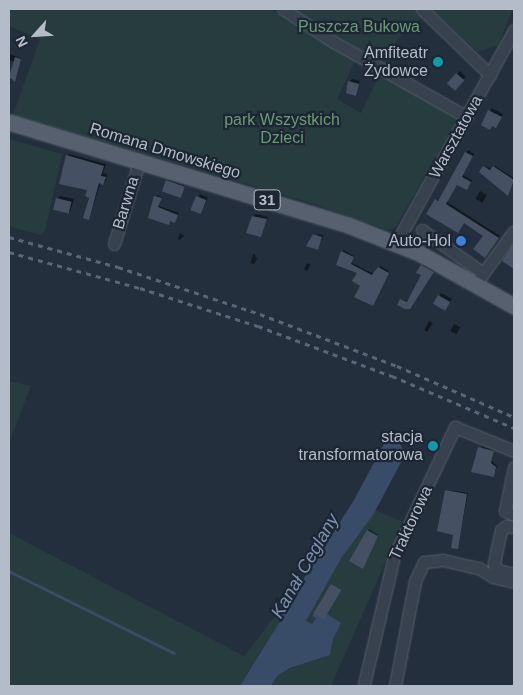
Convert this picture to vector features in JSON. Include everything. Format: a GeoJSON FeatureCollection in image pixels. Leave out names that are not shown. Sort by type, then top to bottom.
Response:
{"type":"FeatureCollection","features":[{"type":"Feature","properties":{"kind":"main road","name":"Romana Dmowskiego"},"geometry":{"type":"LineString","coordinates":[[9,122],[324,216],[396,243],[479,279],[514,306]]}},
{"type":"Feature","properties":{"kind":"street"},"geometry":{"type":"LineString","coordinates":[[283,9],[332,41],[466,117]]}},
{"type":"Feature","properties":{"kind":"street"},"geometry":{"type":"LineString","coordinates":[[422,9],[490,75]]}},
{"type":"Feature","properties":{"kind":"street","name":"Warsztatowa"},"geometry":{"type":"LineString","coordinates":[[396,243],[514,30]]}},
{"type":"Feature","properties":{"kind":"street","name":"Barwna"},"geometry":{"type":"LineString","coordinates":[[114,244],[139,162]]}},
{"type":"Feature","properties":{"kind":"street"},"geometry":{"type":"LineString","coordinates":[[422,230],[479,279],[514,231]]}},
{"type":"Feature","properties":{"kind":"street","name":"Traktorowa"},"geometry":{"type":"LineString","coordinates":[[364,684],[394,556],[455,427],[514,451]]}},
{"type":"Feature","properties":{"kind":"street"},"geometry":{"type":"LineString","coordinates":[[514,467],[505,511],[514,516]]}},
{"type":"Feature","properties":{"kind":"street"},"geometry":{"type":"LineString","coordinates":[[514,527],[506,526],[501,530],[494,564],[497,570],[514,574]]}},
{"type":"Feature","properties":{"kind":"street"},"geometry":{"type":"LineString","coordinates":[[394,686],[415,581],[424,562],[436,559],[479,568],[492,577],[514,582]]}},
{"type":"Feature","properties":{"kind":"green space","name":"park Wszystkich Dzieci"},"geometry":{"type":"Polygon","coordinates":[[[9,9],[270,9],[355,61],[337,99],[361,113],[380,74],[458,118],[395,228],[387,230],[315,204],[13,115],[40,39],[9,26],[9,9]]]}},
{"type":"Feature","properties":{"kind":"green space","name":"Puszcza Bukowa"},"geometry":{"type":"Polygon","coordinates":[[[292,9],[431,9],[396,41],[388,66],[292,9]]]}},
{"type":"Feature","properties":{"kind":"green space","name":"Puszcza Bukowa"},"geometry":{"type":"Polygon","coordinates":[[[432,9],[513,9],[498,45],[478,52],[432,9]]]}},
{"type":"Feature","properties":{"kind":"green space"},"geometry":{"type":"Polygon","coordinates":[[[9,139],[62,154],[45,231],[40,235],[9,226],[9,139]]]}},
{"type":"Feature","properties":{"kind":"green space"},"geometry":{"type":"Polygon","coordinates":[[[9,381],[31,386],[9,443],[9,381]]]}},
{"type":"Feature","properties":{"kind":"green space"},"geometry":{"type":"Polygon","coordinates":[[[375,510],[403,522],[331,686],[271,686],[277,676],[291,668],[330,655],[333,639],[316,618],[311,625],[306,621],[342,557],[375,510]]]}},
{"type":"Feature","properties":{"kind":"green space"},"geometry":{"type":"Polygon","coordinates":[[[9,533],[244,656],[280,610],[282,618],[240,686],[9,686],[9,533]]]}},
{"type":"Feature","properties":{"kind":"water"},"geometry":{"type":"Polygon","coordinates":[[[392,440],[399,443],[406,453],[373,515],[342,557],[306,621],[312,624],[316,618],[312,616],[314,613],[327,614],[341,623],[333,639],[330,655],[290,668],[277,676],[271,686],[240,686],[282,618],[280,610],[296,591],[354,500],[384,444],[392,440]]]}},
{"type":"Feature","properties":{"kind":"building"},"geometry":{"type":"Polygon","coordinates":[[[15,57],[21,59],[15,82],[9,77],[15,57]]]}},
{"type":"Feature","properties":{"kind":"building"},"geometry":{"type":"Polygon","coordinates":[[[456,73],[464,80],[455,91],[447,84],[456,73]]]}},
{"type":"Feature","properties":{"kind":"building"},"geometry":{"type":"Polygon","coordinates":[[[348,81],[359,84],[356,96],[346,93],[348,81]]]}},
{"type":"Feature","properties":{"kind":"building"},"geometry":{"type":"Polygon","coordinates":[[[488,110],[502,117],[496,128],[492,126],[490,130],[481,125],[488,110]]]}},
{"type":"Feature","properties":{"kind":"building"},"geometry":{"type":"Polygon","coordinates":[[[465,152],[473,156],[462,177],[471,182],[467,190],[457,185],[446,204],[499,238],[485,258],[473,249],[483,236],[464,223],[458,233],[426,214],[435,199],[438,201],[465,152]]]}},
{"type":"Feature","properties":{"kind":"building"},"geometry":{"type":"Polygon","coordinates":[[[66,155],[104,166],[101,176],[106,177],[103,185],[99,183],[89,220],[83,218],[89,198],[85,196],[87,190],[59,184],[66,155]]]}},
{"type":"Feature","properties":{"kind":"building"},"geometry":{"type":"Polygon","coordinates":[[[483,166],[490,170],[493,166],[514,180],[508,196],[479,172],[483,166]]]}},
{"type":"Feature","properties":{"kind":"building"},"geometry":{"type":"Polygon","coordinates":[[[166,180],[185,187],[181,198],[162,191],[166,180]]]}},
{"type":"Feature","properties":{"kind":"building"},"geometry":{"type":"Polygon","coordinates":[[[154,196],[162,198],[158,207],[178,215],[175,223],[170,221],[169,225],[148,218],[154,196]]]}},
{"type":"Feature","properties":{"kind":"building"},"geometry":{"type":"Polygon","coordinates":[[[196,196],[206,200],[201,214],[190,210],[196,196]]]}},
{"type":"Feature","properties":{"kind":"building"},"geometry":{"type":"Polygon","coordinates":[[[56,198],[72,202],[69,214],[53,210],[56,198]]]}},
{"type":"Feature","properties":{"kind":"building"},"geometry":{"type":"Polygon","coordinates":[[[252,216],[267,219],[261,237],[246,233],[252,216]]]}},
{"type":"Feature","properties":{"kind":"building"},"geometry":{"type":"Polygon","coordinates":[[[313,234],[322,237],[318,250],[306,246],[313,234]]]}},
{"type":"Feature","properties":{"kind":"building"},"geometry":{"type":"Polygon","coordinates":[[[514,243],[514,269],[502,261],[514,243]]]}},
{"type":"Feature","properties":{"kind":"building"},"geometry":{"type":"Polygon","coordinates":[[[341,251],[354,257],[351,264],[372,275],[378,267],[389,273],[373,306],[354,297],[360,286],[352,281],[357,273],[336,265],[341,251]]]}},
{"type":"Feature","properties":{"kind":"building"},"geometry":{"type":"Polygon","coordinates":[[[421,265],[434,272],[410,309],[405,309],[397,305],[400,299],[407,302],[421,275],[416,273],[421,265]]]}},
{"type":"Feature","properties":{"kind":"building"},"geometry":{"type":"Polygon","coordinates":[[[438,295],[450,302],[445,311],[433,304],[438,295]]]}},
{"type":"Feature","properties":{"kind":"building"},"geometry":{"type":"Polygon","coordinates":[[[478,447],[494,451],[491,463],[496,467],[494,477],[471,472],[478,447]]]}},
{"type":"Feature","properties":{"kind":"building"},"geometry":{"type":"Polygon","coordinates":[[[445,490],[467,494],[458,549],[451,548],[453,535],[437,531],[445,490]]]}},
{"type":"Feature","properties":{"kind":"building"},"geometry":{"type":"Polygon","coordinates":[[[367,530],[378,536],[363,569],[349,561],[367,530]]]}},
{"type":"Feature","properties":{"kind":"building"},"geometry":{"type":"Polygon","coordinates":[[[331,584],[341,590],[324,619],[313,613],[331,584]]]}},
{"type":"Feature","properties":{"kind":"waterway"},"geometry":{"type":"LineString","coordinates":[[9,571],[174,653]]}},
{"type":"Feature","properties":{"kind":"railway"},"geometry":{"type":"LineString","coordinates":[[9,237],[118,267],[260,314],[397,366],[514,417]]}},
{"type":"Feature","properties":{"kind":"railway"},"geometry":{"type":"LineString","coordinates":[[9,252],[140,288],[258,326],[392,376],[514,428]]}},
{"type":"Feature","properties":{"kind":"place","name":"Amfiteatr Żydowce"},"geometry":{"type":"Point","coordinates":[438,62]}},
{"type":"Feature","properties":{"kind":"place","name":"Auto-Hol"},"geometry":{"type":"Point","coordinates":[461,241]}},
{"type":"Feature","properties":{"kind":"place","name":"stacja transformatorowa"},"geometry":{"type":"Point","coordinates":[433,446]}},
{"type":"Feature","properties":{"kind":"water label","name":"Kanał Ceglany"},"geometry":{"type":"Point","coordinates":[305,566]}}]}
